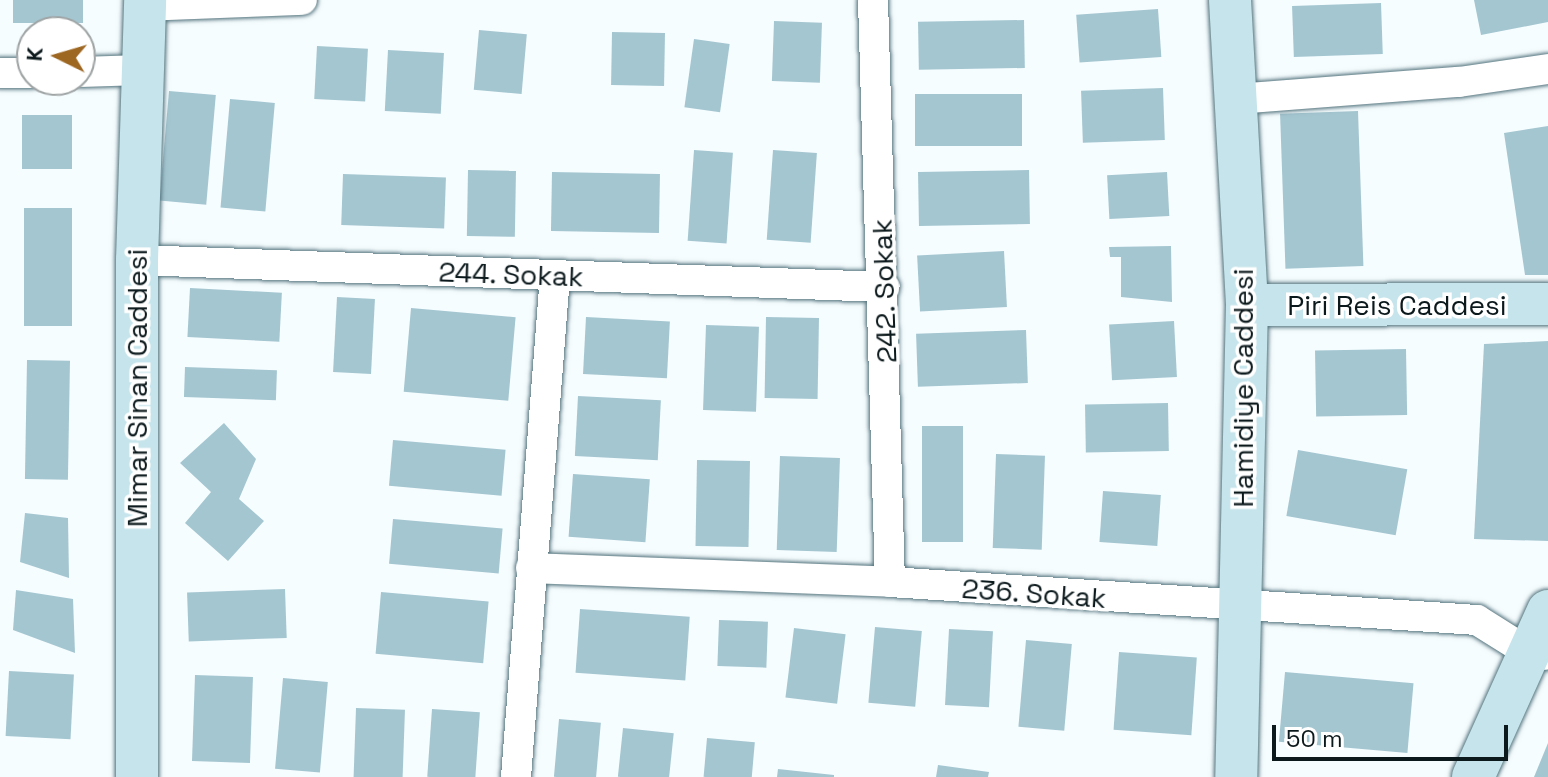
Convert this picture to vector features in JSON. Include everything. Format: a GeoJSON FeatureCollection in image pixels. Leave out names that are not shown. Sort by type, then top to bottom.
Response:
{"type":"FeatureCollection","features":[{"type":"Feature","properties":{"kind":"street"},"geometry":{"type":"LineString","coordinates":[[145,3],[302,0]]}},
{"type":"Feature","properties":{"kind":"street","name":"242. Sokak"},"geometry":{"type":"LineString","coordinates":[[873,0],[885,287],[890,582]]}},
{"type":"Feature","properties":{"kind":"street","name":"Hamidiye Caddesi"},"geometry":{"type":"LineString","coordinates":[[1230,0],[1247,305],[1236,777]]}},
{"type":"Feature","properties":{"kind":"street","name":"Mimar Sinan Caddesi"},"geometry":{"type":"LineString","coordinates":[[137,777],[137,260],[145,3]]}},
{"type":"Feature","properties":{"kind":"street"},"geometry":{"type":"LineString","coordinates":[[1236,99],[1459,82],[1548,69]]}},
{"type":"Feature","properties":{"kind":"street"},"geometry":{"type":"LineString","coordinates":[[96,71],[142,70]]}},
{"type":"Feature","properties":{"kind":"street","name":"244. Sokak"},"geometry":{"type":"LineString","coordinates":[[137,260],[885,287]]}},
{"type":"Feature","properties":{"kind":"street"},"geometry":{"type":"LineString","coordinates":[[516,777],[555,276]]}},
{"type":"Feature","properties":{"kind":"street","name":"Piri Reis Caddesi"},"geometry":{"type":"LineString","coordinates":[[1247,305],[1548,304]]}},
{"type":"Feature","properties":{"kind":"street","name":"236. Sokak"},"geometry":{"type":"LineString","coordinates":[[531,568],[890,582],[1240,608],[1477,620],[1538,654]]}},
{"type":"Feature","properties":{"kind":"street"},"geometry":{"type":"LineString","coordinates":[[1473,777],[1538,654],[1548,611]]}},
{"type":"Feature","properties":{"kind":"building"},"geometry":{"type":"Polygon","coordinates":[[[13,0],[83,0],[83,16],[16,16],[16,23],[13,23],[13,0]]]}},
{"type":"Feature","properties":{"kind":"building"},"geometry":{"type":"Polygon","coordinates":[[[1474,0],[1548,0],[1548,22],[1481,35],[1474,0]]]}},
{"type":"Feature","properties":{"kind":"building"},"geometry":{"type":"Polygon","coordinates":[[[1381,3],[1383,54],[1294,57],[1292,6],[1381,3]]]}},
{"type":"Feature","properties":{"kind":"building"},"geometry":{"type":"Polygon","coordinates":[[[1158,9],[1161,57],[1080,63],[1076,15],[1158,9]]]}},
{"type":"Feature","properties":{"kind":"building"},"geometry":{"type":"Polygon","coordinates":[[[1024,20],[1025,68],[919,70],[918,22],[1024,20]]]}},
{"type":"Feature","properties":{"kind":"building"},"geometry":{"type":"Polygon","coordinates":[[[774,21],[822,23],[820,83],[772,81],[774,21]]]}},
{"type":"Feature","properties":{"kind":"building"},"geometry":{"type":"Polygon","coordinates":[[[479,30],[527,34],[522,94],[474,90],[479,30]]]}},
{"type":"Feature","properties":{"kind":"building"},"geometry":{"type":"Polygon","coordinates":[[[612,32],[665,33],[664,86],[611,85],[612,32]]]}},
{"type":"Feature","properties":{"kind":"building"},"geometry":{"type":"Polygon","coordinates":[[[694,39],[730,44],[720,112],[684,107],[694,39]]]}},
{"type":"Feature","properties":{"kind":"building"},"geometry":{"type":"Polygon","coordinates":[[[317,46],[368,49],[365,102],[314,99],[317,46]]]}},
{"type":"Feature","properties":{"kind":"building"},"geometry":{"type":"Polygon","coordinates":[[[388,50],[444,53],[441,114],[385,111],[388,50]]]}},
{"type":"Feature","properties":{"kind":"building"},"geometry":{"type":"Polygon","coordinates":[[[1163,88],[1165,140],[1083,143],[1081,91],[1163,88]]]}},
{"type":"Feature","properties":{"kind":"building"},"geometry":{"type":"Polygon","coordinates":[[[169,91],[216,95],[206,205],[159,201],[169,91]]]}},
{"type":"Feature","properties":{"kind":"building"},"geometry":{"type":"Polygon","coordinates":[[[915,94],[1022,94],[1022,146],[915,146],[915,94]]]}},
{"type":"Feature","properties":{"kind":"building"},"geometry":{"type":"Polygon","coordinates":[[[230,99],[275,103],[265,212],[221,208],[230,99]]]}},
{"type":"Feature","properties":{"kind":"building"},"geometry":{"type":"Polygon","coordinates":[[[1358,111],[1363,266],[1285,269],[1280,114],[1358,111]]]}},
{"type":"Feature","properties":{"kind":"building"},"geometry":{"type":"Polygon","coordinates":[[[22,115],[72,115],[72,169],[22,169],[22,115]]]}},
{"type":"Feature","properties":{"kind":"building"},"geometry":{"type":"Polygon","coordinates":[[[1548,126],[1548,275],[1525,275],[1504,133],[1548,126]]]}},
{"type":"Feature","properties":{"kind":"building"},"geometry":{"type":"Polygon","coordinates":[[[694,150],[733,153],[727,243],[688,241],[694,150]]]}},
{"type":"Feature","properties":{"kind":"building"},"geometry":{"type":"Polygon","coordinates":[[[773,150],[817,153],[811,243],[767,240],[773,150]]]}},
{"type":"Feature","properties":{"kind":"building"},"geometry":{"type":"Polygon","coordinates":[[[468,170],[516,171],[515,237],[467,236],[468,170]]]}},
{"type":"Feature","properties":{"kind":"building"},"geometry":{"type":"Polygon","coordinates":[[[1029,170],[1030,224],[919,226],[918,172],[1029,170]]]}},
{"type":"Feature","properties":{"kind":"building"},"geometry":{"type":"Polygon","coordinates":[[[552,172],[660,174],[659,233],[551,231],[552,172]]]}},
{"type":"Feature","properties":{"kind":"building"},"geometry":{"type":"Polygon","coordinates":[[[1167,172],[1169,216],[1109,219],[1107,175],[1167,172]]]}},
{"type":"Feature","properties":{"kind":"building"},"geometry":{"type":"Polygon","coordinates":[[[343,174],[446,178],[444,229],[341,225],[343,174]]]}},
{"type":"Feature","properties":{"kind":"building"},"geometry":{"type":"Polygon","coordinates":[[[24,208],[72,208],[72,326],[24,326],[24,208]]]}},
{"type":"Feature","properties":{"kind":"building"},"geometry":{"type":"Polygon","coordinates":[[[1171,246],[1172,302],[1121,297],[1121,257],[1110,257],[1109,247],[1171,246]]]}},
{"type":"Feature","properties":{"kind":"building"},"geometry":{"type":"Polygon","coordinates":[[[1004,251],[1007,307],[920,311],[917,256],[1004,251]]]}},
{"type":"Feature","properties":{"kind":"building"},"geometry":{"type":"Polygon","coordinates":[[[190,288],[282,293],[279,342],[187,337],[190,288]]]}},
{"type":"Feature","properties":{"kind":"building"},"geometry":{"type":"Polygon","coordinates":[[[337,297],[375,299],[371,374],[333,372],[337,297]]]}},
{"type":"Feature","properties":{"kind":"building"},"geometry":{"type":"Polygon","coordinates":[[[411,308],[516,317],[508,401],[404,392],[411,308]]]}},
{"type":"Feature","properties":{"kind":"building"},"geometry":{"type":"Polygon","coordinates":[[[586,317],[670,321],[667,378],[583,374],[586,317]]]}},
{"type":"Feature","properties":{"kind":"building"},"geometry":{"type":"Polygon","coordinates":[[[766,317],[819,318],[818,399],[765,398],[766,317]]]}},
{"type":"Feature","properties":{"kind":"building"},"geometry":{"type":"Polygon","coordinates":[[[1174,321],[1177,377],[1112,380],[1109,324],[1174,321]]]}},
{"type":"Feature","properties":{"kind":"building"},"geometry":{"type":"Polygon","coordinates":[[[706,325],[759,327],[756,412],[703,410],[706,325]]]}},
{"type":"Feature","properties":{"kind":"building"},"geometry":{"type":"Polygon","coordinates":[[[1026,330],[1028,383],[918,387],[916,334],[1026,330]]]}},
{"type":"Feature","properties":{"kind":"building"},"geometry":{"type":"Polygon","coordinates":[[[1548,341],[1548,541],[1474,539],[1484,344],[1548,341]]]}},
{"type":"Feature","properties":{"kind":"building"},"geometry":{"type":"Polygon","coordinates":[[[1406,349],[1407,415],[1316,417],[1315,351],[1406,349]]]}},
{"type":"Feature","properties":{"kind":"building"},"geometry":{"type":"Polygon","coordinates":[[[27,360],[70,361],[68,480],[25,479],[27,360]]]}},
{"type":"Feature","properties":{"kind":"building"},"geometry":{"type":"Polygon","coordinates":[[[185,367],[277,370],[276,400],[184,397],[185,367]]]}},
{"type":"Feature","properties":{"kind":"building"},"geometry":{"type":"Polygon","coordinates":[[[578,396],[661,400],[658,460],[575,456],[578,396]]]}},
{"type":"Feature","properties":{"kind":"building"},"geometry":{"type":"Polygon","coordinates":[[[1168,403],[1169,451],[1086,452],[1085,404],[1168,403]]]}},
{"type":"Feature","properties":{"kind":"building"},"geometry":{"type":"Polygon","coordinates":[[[224,423],[256,459],[239,499],[264,521],[228,561],[185,523],[211,492],[180,463],[224,423]]]}},
{"type":"Feature","properties":{"kind":"building"},"geometry":{"type":"Polygon","coordinates":[[[922,426],[963,426],[963,542],[922,542],[922,426]]]}},
{"type":"Feature","properties":{"kind":"building"},"geometry":{"type":"Polygon","coordinates":[[[393,440],[506,450],[502,496],[389,486],[393,440]]]}},
{"type":"Feature","properties":{"kind":"building"},"geometry":{"type":"Polygon","coordinates":[[[1298,450],[1407,469],[1396,535],[1286,516],[1298,450]]]}},
{"type":"Feature","properties":{"kind":"building"},"geometry":{"type":"Polygon","coordinates":[[[996,454],[1045,456],[1042,550],[993,548],[996,454]]]}},
{"type":"Feature","properties":{"kind":"building"},"geometry":{"type":"Polygon","coordinates":[[[780,456],[840,458],[837,552],[777,550],[780,456]]]}},
{"type":"Feature","properties":{"kind":"building"},"geometry":{"type":"Polygon","coordinates":[[[697,460],[750,461],[748,547],[695,546],[697,460]]]}},
{"type":"Feature","properties":{"kind":"building"},"geometry":{"type":"Polygon","coordinates":[[[573,474],[650,479],[645,542],[569,537],[573,474]]]}},
{"type":"Feature","properties":{"kind":"building"},"geometry":{"type":"Polygon","coordinates":[[[1103,491],[1161,495],[1157,546],[1099,542],[1103,491]]]}},
{"type":"Feature","properties":{"kind":"building"},"geometry":{"type":"Polygon","coordinates":[[[25,513],[68,518],[69,578],[20,562],[25,513]]]}},
{"type":"Feature","properties":{"kind":"building"},"geometry":{"type":"Polygon","coordinates":[[[393,519],[503,529],[499,573],[389,564],[393,519]]]}},
{"type":"Feature","properties":{"kind":"building"},"geometry":{"type":"Polygon","coordinates":[[[285,589],[287,638],[189,641],[187,592],[285,589]]]}},
{"type":"Feature","properties":{"kind":"building"},"geometry":{"type":"Polygon","coordinates":[[[16,590],[73,599],[75,653],[13,630],[16,590]]]}},
{"type":"Feature","properties":{"kind":"building"},"geometry":{"type":"Polygon","coordinates":[[[381,592],[489,601],[483,663],[376,654],[381,592]]]}},
{"type":"Feature","properties":{"kind":"building"},"geometry":{"type":"Polygon","coordinates":[[[580,609],[690,617],[685,681],[576,673],[580,609]]]}},
{"type":"Feature","properties":{"kind":"building"},"geometry":{"type":"Polygon","coordinates":[[[719,620],[768,622],[766,668],[717,666],[719,620]]]}},
{"type":"Feature","properties":{"kind":"building"},"geometry":{"type":"Polygon","coordinates":[[[875,627],[922,631],[915,707],[868,703],[875,627]]]}},
{"type":"Feature","properties":{"kind":"building"},"geometry":{"type":"Polygon","coordinates":[[[794,628],[846,634],[837,704],[785,697],[794,628]]]}},
{"type":"Feature","properties":{"kind":"building"},"geometry":{"type":"Polygon","coordinates":[[[949,629],[993,631],[989,707],[945,705],[949,629]]]}},
{"type":"Feature","properties":{"kind":"building"},"geometry":{"type":"Polygon","coordinates":[[[1026,640],[1072,644],[1064,731],[1018,727],[1026,640]]]}},
{"type":"Feature","properties":{"kind":"building"},"geometry":{"type":"Polygon","coordinates":[[[1119,652],[1197,657],[1191,735],[1114,730],[1119,652]]]}},
{"type":"Feature","properties":{"kind":"building"},"geometry":{"type":"Polygon","coordinates":[[[9,671],[74,674],[71,739],[6,736],[9,671]]]}},
{"type":"Feature","properties":{"kind":"building"},"geometry":{"type":"Polygon","coordinates":[[[1285,672],[1414,683],[1407,753],[1279,742],[1285,672]]]}},
{"type":"Feature","properties":{"kind":"building"},"geometry":{"type":"Polygon","coordinates":[[[195,675],[253,677],[250,763],[192,761],[195,675]]]}},
{"type":"Feature","properties":{"kind":"building"},"geometry":{"type":"Polygon","coordinates":[[[283,678],[328,682],[320,773],[275,769],[283,678]]]}},
{"type":"Feature","properties":{"kind":"building"},"geometry":{"type":"Polygon","coordinates":[[[356,708],[405,710],[403,777],[354,777],[356,708]]]}},
{"type":"Feature","properties":{"kind":"building"},"geometry":{"type":"Polygon","coordinates":[[[432,709],[480,712],[475,777],[427,777],[432,709]]]}},
{"type":"Feature","properties":{"kind":"building"},"geometry":{"type":"Polygon","coordinates":[[[559,719],[601,723],[596,777],[554,777],[559,719]]]}},
{"type":"Feature","properties":{"kind":"building"},"geometry":{"type":"Polygon","coordinates":[[[623,728],[674,733],[669,777],[618,777],[623,728]]]}},
{"type":"Feature","properties":{"kind":"building"},"geometry":{"type":"Polygon","coordinates":[[[707,738],[755,742],[752,777],[704,777],[707,738]]]}},
{"type":"Feature","properties":{"kind":"building"},"geometry":{"type":"Polygon","coordinates":[[[1548,743],[1548,777],[1534,777],[1548,743]]]}},
{"type":"Feature","properties":{"kind":"building"},"geometry":{"type":"Polygon","coordinates":[[[938,765],[989,772],[988,777],[936,777],[938,765]]]}},
{"type":"Feature","properties":{"kind":"building"},"geometry":{"type":"Polygon","coordinates":[[[778,769],[834,775],[834,777],[777,777],[778,769]]]}}]}
